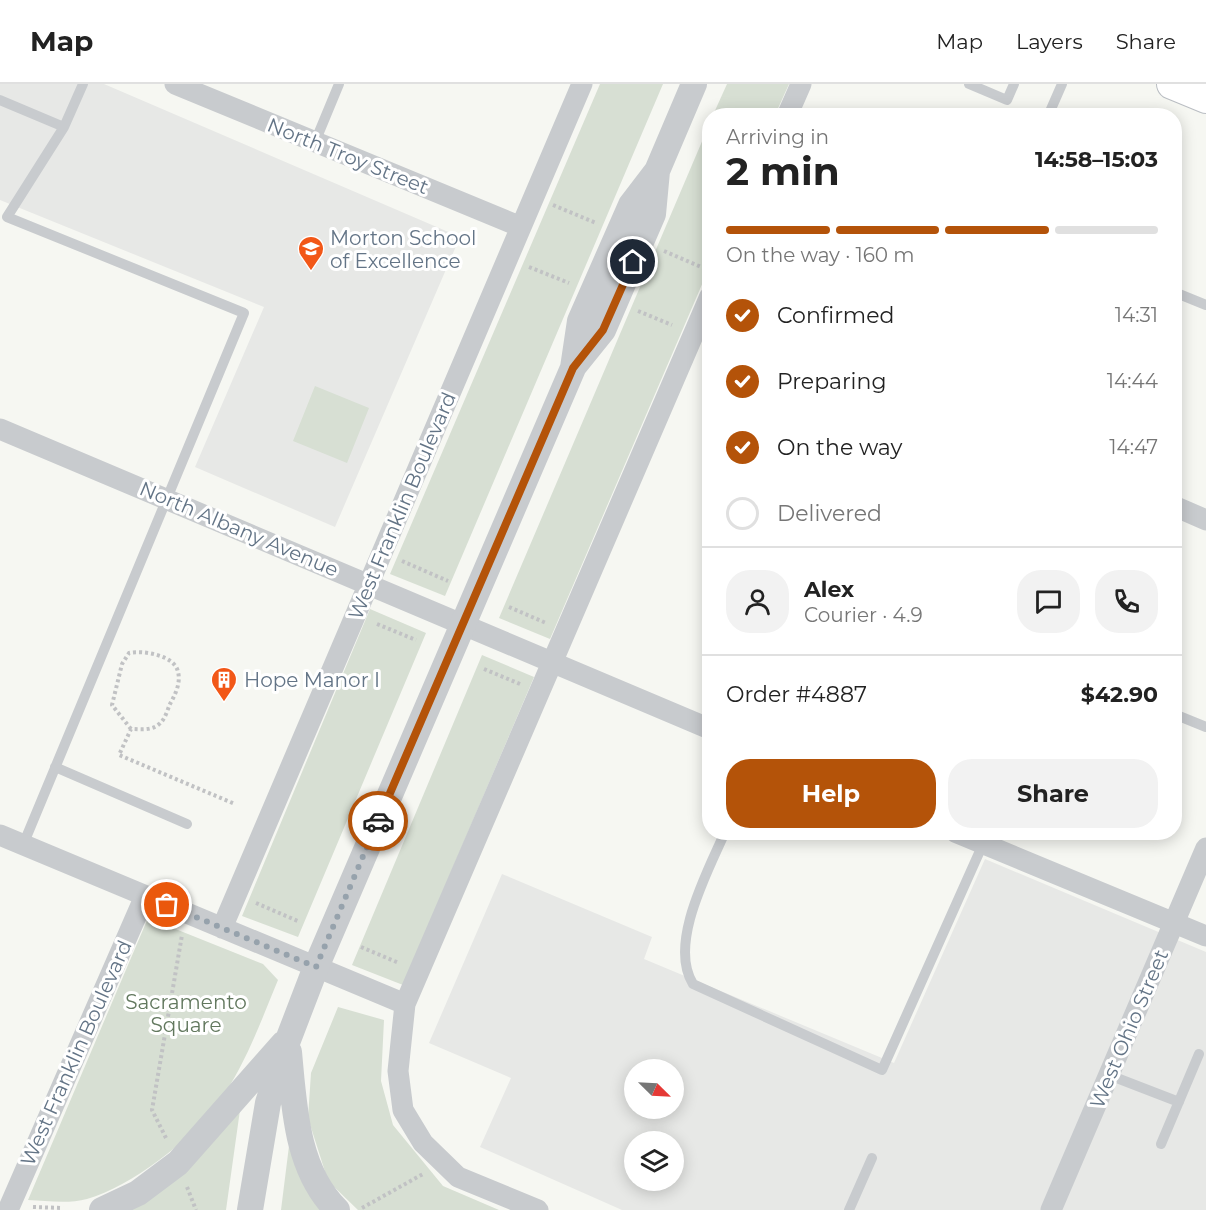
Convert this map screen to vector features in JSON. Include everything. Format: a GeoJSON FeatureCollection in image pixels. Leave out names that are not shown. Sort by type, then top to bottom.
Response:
{"type":"FeatureCollection","features":[{"type":"Feature","properties":{"kind":"main road"},"geometry":{"type":"LineString","coordinates":[[1172,84],[1206,99]]}},
{"type":"Feature","properties":{"kind":"street","name":"North Troy Street"},"geometry":{"type":"LineString","coordinates":[[175,84],[522,227]]}},
{"type":"Feature","properties":{"kind":"street","name":"West Franklin Boulevard"},"geometry":{"type":"LineString","coordinates":[[222,928],[582,84]]}},
{"type":"Feature","properties":{"kind":"street"},"geometry":{"type":"LineString","coordinates":[[250,1210],[268,1103],[288,1040],[316,967],[573,368],[603,330],[653,214],[657,171],[694,84]]}},
{"type":"Feature","properties":{"kind":"street"},"geometry":{"type":"LineString","coordinates":[[790,108],[801,84]]}},
{"type":"Feature","properties":{"kind":"street"},"geometry":{"type":"LineString","coordinates":[[538,1210],[458,1177],[423,1143],[403,1110],[401,1100],[398,1071],[405,1004],[702,320]]}},
{"type":"Feature","properties":{"kind":"street","name":"North Albany Avenue"},"geometry":{"type":"LineString","coordinates":[[0,429],[702,726]]}},
{"type":"Feature","properties":{"kind":"street"},"geometry":{"type":"LineString","coordinates":[[1182,510],[1206,520]]}},
{"type":"Feature","properties":{"kind":"street"},"geometry":{"type":"LineString","coordinates":[[0,835],[405,1004]]}},
{"type":"Feature","properties":{"kind":"street"},"geometry":{"type":"LineString","coordinates":[[974,840],[1206,936]]}},
{"type":"Feature","properties":{"kind":"street","name":"West Ohio Street"},"geometry":{"type":"LineString","coordinates":[[1052,1210],[1206,848]]}},
{"type":"Feature","properties":{"kind":"street","name":"West Franklin Boulevard"},"geometry":{"type":"LineString","coordinates":[[8,1210],[145,896]]}},
{"type":"Feature","properties":{"kind":"street"},"geometry":{"type":"LineString","coordinates":[[102,1210],[138,1193],[178,1163],[288,1040]]}},
{"type":"Feature","properties":{"kind":"street"},"geometry":{"type":"LineString","coordinates":[[288,1040],[299,1134],[317,1181],[337,1210]]}},
{"type":"Feature","properties":{"kind":"lane"},"geometry":{"type":"LineString","coordinates":[[23,845],[243,313],[7,217],[64,127],[83,84]]}},
{"type":"Feature","properties":{"kind":"lane"},"geometry":{"type":"LineString","coordinates":[[315,142],[339,84]]}},
{"type":"Feature","properties":{"kind":"lane"},"geometry":{"type":"LineString","coordinates":[[969,84],[1007,100],[1014,84]]}},
{"type":"Feature","properties":{"kind":"lane"},"geometry":{"type":"LineString","coordinates":[[1052,108],[1062,84]]}},
{"type":"Feature","properties":{"kind":"lane"},"geometry":{"type":"LineString","coordinates":[[0,100],[64,127]]}},
{"type":"Feature","properties":{"kind":"lane"},"geometry":{"type":"LineString","coordinates":[[1182,295],[1206,305]]}},
{"type":"Feature","properties":{"kind":"lane"},"geometry":{"type":"LineString","coordinates":[[1182,718],[1206,728]]}},
{"type":"Feature","properties":{"kind":"lane"},"geometry":{"type":"LineString","coordinates":[[55,767],[187,824]]}},
{"type":"Feature","properties":{"kind":"lane"},"geometry":{"type":"LineString","coordinates":[[722,840],[690,912],[685,971],[693,984],[882,1070],[983,844]]}},
{"type":"Feature","properties":{"kind":"lane"},"geometry":{"type":"LineString","coordinates":[[1161,1144],[1199,1054]]}},
{"type":"Feature","properties":{"kind":"lane"},"geometry":{"type":"LineString","coordinates":[[1109,1075],[1179,1102]]}},
{"type":"Feature","properties":{"kind":"lane"},"geometry":{"type":"LineString","coordinates":[[849,1210],[872,1158]]}},
{"type":"Feature","properties":{"kind":"path"},"geometry":{"type":"LineString","coordinates":[[551,204],[599,224]]}},
{"type":"Feature","properties":{"kind":"path"},"geometry":{"type":"LineString","coordinates":[[656,247],[702,267]]}},
{"type":"Feature","properties":{"kind":"path"},"geometry":{"type":"LineString","coordinates":[[525,265],[573,285]]}},
{"type":"Feature","properties":{"kind":"path"},"geometry":{"type":"LineString","coordinates":[[630,308],[681,329]]}},
{"type":"Feature","properties":{"kind":"path"},"geometry":{"type":"LineString","coordinates":[[399,560],[448,581]]}},
{"type":"Feature","properties":{"kind":"path"},"geometry":{"type":"LineString","coordinates":[[509,607],[552,626]]}},
{"type":"Feature","properties":{"kind":"path"},"geometry":{"type":"LineString","coordinates":[[371,622],[416,640]]}},
{"type":"Feature","properties":{"kind":"path"},"geometry":{"type":"LineString","coordinates":[[140,651],[175,666],[178,672],[178,683],[165,717],[158,725],[147,730],[130,729],[112,705],[122,664],[129,653],[140,651]]}},
{"type":"Feature","properties":{"kind":"path"},"geometry":{"type":"LineString","coordinates":[[484,669],[525,686]]}},
{"type":"Feature","properties":{"kind":"path"},"geometry":{"type":"LineString","coordinates":[[130,729],[119,755],[235,804]]}},
{"type":"Feature","properties":{"kind":"path"},"geometry":{"type":"LineString","coordinates":[[253,902],[300,922]]}},
{"type":"Feature","properties":{"kind":"path"},"geometry":{"type":"LineString","coordinates":[[170,1145],[152,1110],[183,931]]}},
{"type":"Feature","properties":{"kind":"path"},"geometry":{"type":"LineString","coordinates":[[361,947],[408,967]]}},
{"type":"Feature","properties":{"kind":"path"},"geometry":{"type":"LineString","coordinates":[[358,1210],[431,1170]]}},
{"type":"Feature","properties":{"kind":"path"},"geometry":{"type":"LineString","coordinates":[[186,1184],[196,1210]]}},
{"type":"Feature","properties":{"kind":"path"},"geometry":{"type":"LineString","coordinates":[[33,1207],[63,1208]]}},
{"type":"Feature","properties":{"kind":"shaded area","name":"Morton School of Excellence"},"geometry":{"type":"Polygon","coordinates":[[[0,84],[104,84],[460,237],[335,527],[195,467],[264,307],[0,200],[0,84]]]}},
{"type":"Feature","properties":{"kind":"shaded area"},"geometry":{"type":"Polygon","coordinates":[[[985,859],[1206,952],[1206,1210],[622,1210],[480,1147],[511,1078],[429,1043],[502,874],[652,937],[644,959],[894,1063],[985,859]]]}},
{"type":"Feature","properties":{"kind":"green space"},"geometry":{"type":"Polygon","coordinates":[[[600,84],[663,84],[445,596],[390,574],[600,84]]]}},
{"type":"Feature","properties":{"kind":"green space"},"geometry":{"type":"Polygon","coordinates":[[[727,84],[789,84],[778,108],[716,108],[727,84]]]}},
{"type":"Feature","properties":{"kind":"green space"},"geometry":{"type":"Polygon","coordinates":[[[702,141],[702,284],[550,639],[499,618],[702,141]]]}},
{"type":"Feature","properties":{"kind":"green space"},"geometry":{"type":"Polygon","coordinates":[[[315,386],[369,408],[347,463],[293,441],[315,386]]]}},
{"type":"Feature","properties":{"kind":"green space"},"geometry":{"type":"Polygon","coordinates":[[[370,609],[426,633],[298,937],[242,916],[370,609]]]}},
{"type":"Feature","properties":{"kind":"green space"},"geometry":{"type":"Polygon","coordinates":[[[482,655],[534,677],[403,985],[352,965],[482,655]]]}},
{"type":"Feature","properties":{"kind":"green space","name":"Sacramento Square"},"geometry":{"type":"Polygon","coordinates":[[[148,918],[263,964],[278,980],[259,1027],[228,1089],[218,1103],[192,1132],[159,1160],[123,1184],[87,1199],[65,1202],[28,1200],[148,918]]]}},
{"type":"Feature","properties":{"kind":"green space"},"geometry":{"type":"Polygon","coordinates":[[[338,1007],[384,1020],[381,1081],[393,1125],[443,1186],[499,1210],[358,1210],[328,1181],[308,1118],[311,1073],[338,1007]]]}},
{"type":"Feature","properties":{"kind":"green space"},"geometry":{"type":"Polygon","coordinates":[[[240,1110],[226,1210],[128,1210],[240,1110]]]}},
{"type":"Feature","properties":{"kind":"green space"},"geometry":{"type":"Polygon","coordinates":[[[289,1146],[323,1210],[281,1210],[289,1146]]]}},
{"type":"Feature","properties":{"kind":"way so far"},"geometry":{"type":"LineString","coordinates":[[167,905],[316,967],[378,821]]}},
{"type":"Feature","properties":{"kind":"place","name":"Morton School of Excellence"},"geometry":{"type":"Point","coordinates":[311,272]}},
{"type":"Feature","properties":{"kind":"place","name":"Hope Manor I"},"geometry":{"type":"Point","coordinates":[224,703]}},
{"type":"Feature","properties":{"kind":"route"},"geometry":{"type":"LineString","coordinates":[[378,821],[573,368],[603,330],[633,262]]}}]}
